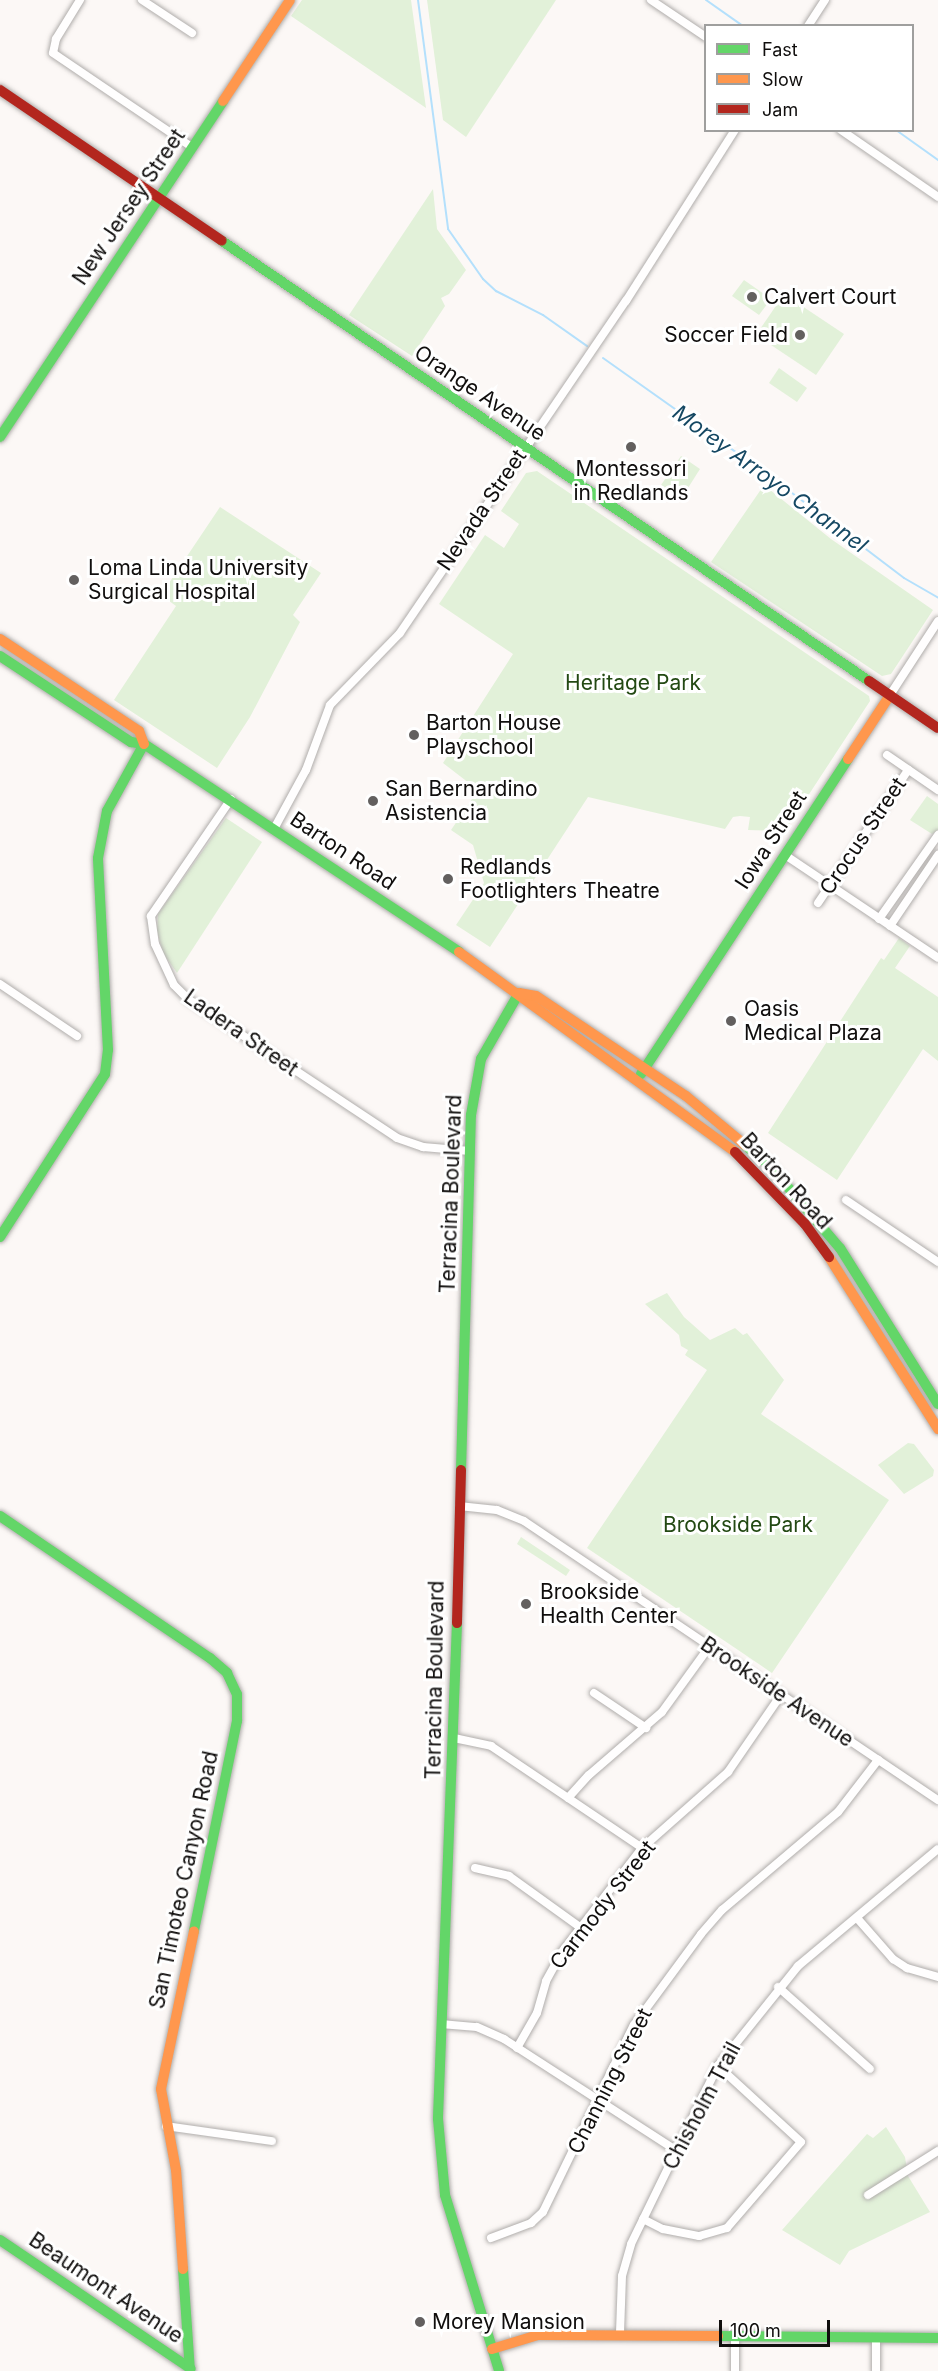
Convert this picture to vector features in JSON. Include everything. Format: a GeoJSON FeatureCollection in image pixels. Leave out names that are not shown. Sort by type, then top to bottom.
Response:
{"type":"FeatureCollection","features":[{"type":"Feature","properties":{"kind":"main road","name":"New Jersey Street"},"geometry":{"type":"LineString","coordinates":[[0,437],[290,0]]}},
{"type":"Feature","properties":{"kind":"main road","name":"Orange Avenue"},"geometry":{"type":"LineString","coordinates":[[0,90],[938,728]]}},
{"type":"Feature","properties":{"kind":"main road","name":"Barton Road"},"geometry":{"type":"LineString","coordinates":[[0,639],[140,730],[144,744]]}},
{"type":"Feature","properties":{"kind":"main road","name":"Barton Road"},"geometry":{"type":"LineString","coordinates":[[0,656],[131,742],[144,744],[275,827],[519,993],[529,1006],[701,1125],[759,1174],[805,1224],[833,1262],[938,1430]]}},
{"type":"Feature","properties":{"kind":"main road","name":"Iowa Street"},"geometry":{"type":"LineString","coordinates":[[637,1079],[890,695]]}},
{"type":"Feature","properties":{"kind":"main road"},"geometry":{"type":"LineString","coordinates":[[0,1237],[105,1074],[108,1050],[98,858],[107,811],[144,744]]}},
{"type":"Feature","properties":{"kind":"main road","name":"Barton Road"},"geometry":{"type":"LineString","coordinates":[[519,993],[536,996],[644,1068],[717,1119],[769,1165],[840,1248],[938,1405]]}},
{"type":"Feature","properties":{"kind":"main road","name":"Terracina Boulevard"},"geometry":{"type":"LineString","coordinates":[[499,2371],[445,2195],[438,2119],[453,1738],[471,1114],[481,1059],[519,993]]}},
{"type":"Feature","properties":{"kind":"main road"},"geometry":{"type":"LineString","coordinates":[[759,1174],[769,1165]]}},
{"type":"Feature","properties":{"kind":"main road"},"geometry":{"type":"LineString","coordinates":[[928,1412],[938,1405]]}},
{"type":"Feature","properties":{"kind":"main road","name":"San Timoteo Canyon Road"},"geometry":{"type":"LineString","coordinates":[[0,1516],[210,1658],[227,1673],[237,1694],[237,1721],[161,2089],[166,2126],[176,2170],[190,2370]]}},
{"type":"Feature","properties":{"kind":"main road","name":"Beaumont Avenue"},"geometry":{"type":"LineString","coordinates":[[0,2240],[190,2370]]}},
{"type":"Feature","properties":{"kind":"main road"},"geometry":{"type":"LineString","coordinates":[[492,2349],[538,2335],[620,2333],[938,2338]]}},
{"type":"Feature","properties":{"kind":"street"},"geometry":{"type":"LineString","coordinates":[[80,0],[52,49],[60,60],[192,147]]}},
{"type":"Feature","properties":{"kind":"street"},"geometry":{"type":"LineString","coordinates":[[142,0],[192,33]]}},
{"type":"Feature","properties":{"kind":"street"},"geometry":{"type":"LineString","coordinates":[[651,0],[704,37]]}},
{"type":"Feature","properties":{"kind":"street"},"geometry":{"type":"LineString","coordinates":[[809,24],[825,0]]}},
{"type":"Feature","properties":{"kind":"street","name":"Nevada Street"},"geometry":{"type":"LineString","coordinates":[[275,827],[306,770],[330,705],[400,633],[525,446],[632,292],[734,132]]}},
{"type":"Feature","properties":{"kind":"street"},"geometry":{"type":"LineString","coordinates":[[845,132],[938,196]]}},
{"type":"Feature","properties":{"kind":"street","name":"Iowa Street"},"geometry":{"type":"LineString","coordinates":[[890,695],[938,621]]}},
{"type":"Feature","properties":{"kind":"street"},"geometry":{"type":"LineString","coordinates":[[887,755],[938,790]]}},
{"type":"Feature","properties":{"kind":"street","name":"Crocus Street"},"geometry":{"type":"LineString","coordinates":[[818,903],[908,770]]}},
{"type":"Feature","properties":{"kind":"street","name":"Ladera Street"},"geometry":{"type":"LineString","coordinates":[[231,799],[151,916],[155,944],[174,985],[188,999],[398,1138],[438,1149],[470,1151]]}},
{"type":"Feature","properties":{"kind":"street"},"geometry":{"type":"LineString","coordinates":[[879,919],[938,835]]}},
{"type":"Feature","properties":{"kind":"street"},"geometry":{"type":"LineString","coordinates":[[785,855],[938,958]]}},
{"type":"Feature","properties":{"kind":"street"},"geometry":{"type":"LineString","coordinates":[[890,926],[938,855]]}},
{"type":"Feature","properties":{"kind":"street"},"geometry":{"type":"LineString","coordinates":[[0,984],[77,1036]]}},
{"type":"Feature","properties":{"kind":"street"},"geometry":{"type":"LineString","coordinates":[[846,1200],[938,1262]]}},
{"type":"Feature","properties":{"kind":"street","name":"Brookside Avenue"},"geometry":{"type":"LineString","coordinates":[[459,1506],[498,1510],[515,1516],[938,1800]]}},
{"type":"Feature","properties":{"kind":"street"},"geometry":{"type":"LineString","coordinates":[[568,1798],[589,1775],[645,1728],[679,1693],[709,1647]]}},
{"type":"Feature","properties":{"kind":"street"},"geometry":{"type":"LineString","coordinates":[[594,1693],[645,1728]]}},
{"type":"Feature","properties":{"kind":"street","name":"Carmody Street"},"geometry":{"type":"LineString","coordinates":[[517,2048],[537,2013],[553,1964],[642,1848],[728,1772],[782,1695]]}},
{"type":"Feature","properties":{"kind":"street"},"geometry":{"type":"LineString","coordinates":[[453,1738],[491,1746],[642,1848]]}},
{"type":"Feature","properties":{"kind":"street","name":"Channing Street"},"geometry":{"type":"LineString","coordinates":[[491,2238],[531,2223],[543,2212],[637,2018],[701,1934],[722,1910],[838,1812],[878,1760]]}},
{"type":"Feature","properties":{"kind":"street","name":"Chisholm Trail"},"geometry":{"type":"LineString","coordinates":[[620,2333],[622,2276],[631,2244],[718,2066],[778,1987],[938,1849]]}},
{"type":"Feature","properties":{"kind":"street"},"geometry":{"type":"LineString","coordinates":[[475,1868],[509,1876],[581,1928]]}},
{"type":"Feature","properties":{"kind":"street"},"geometry":{"type":"LineString","coordinates":[[857,1918],[893,1959],[907,1968],[938,1977]]}},
{"type":"Feature","properties":{"kind":"street"},"geometry":{"type":"LineString","coordinates":[[778,1987],[870,2069]]}},
{"type":"Feature","properties":{"kind":"street"},"geometry":{"type":"LineString","coordinates":[[441,2024],[477,2027],[517,2048],[677,2151]]}},
{"type":"Feature","properties":{"kind":"street"},"geometry":{"type":"LineString","coordinates":[[643,2219],[663,2229],[699,2236],[727,2228],[801,2142],[718,2066]]}},
{"type":"Feature","properties":{"kind":"street"},"geometry":{"type":"LineString","coordinates":[[166,2126],[272,2141]]}},
{"type":"Feature","properties":{"kind":"street"},"geometry":{"type":"LineString","coordinates":[[868,2195],[938,2151]]}},
{"type":"Feature","properties":{"kind":"street"},"geometry":{"type":"LineString","coordinates":[[735,2336],[735,2371]]}},
{"type":"Feature","properties":{"kind":"street"},"geometry":{"type":"LineString","coordinates":[[876,2338],[876,2371]]}},
{"type":"Feature","properties":{"kind":"green space"},"geometry":{"type":"Polygon","coordinates":[[[302,0],[411,0],[426,108],[291,16],[302,0]]]}},
{"type":"Feature","properties":{"kind":"green space"},"geometry":{"type":"Polygon","coordinates":[[[427,0],[556,0],[466,137],[443,120],[427,0]]]}},
{"type":"Feature","properties":{"kind":"green space"},"geometry":{"type":"Polygon","coordinates":[[[433,189],[437,229],[466,270],[449,294],[441,298],[445,306],[412,356],[349,315],[433,189]]]}},
{"type":"Feature","properties":{"kind":"green space","name":"Calvert Court"},"geometry":{"type":"Polygon","coordinates":[[[744,280],[771,299],[759,315],[732,296],[744,280]]]}},
{"type":"Feature","properties":{"kind":"green space","name":"Soccer Field"},"geometry":{"type":"Polygon","coordinates":[[[784,294],[844,334],[816,375],[756,335],[784,294]]]}},
{"type":"Feature","properties":{"kind":"green space"},"geometry":{"type":"Polygon","coordinates":[[[779,368],[807,388],[797,402],[769,383],[779,368]]]}},
{"type":"Feature","properties":{"kind":"green space"},"geometry":{"type":"Polygon","coordinates":[[[681,456],[700,469],[681,499],[661,485],[681,456]]]}},
{"type":"Feature","properties":{"kind":"green space","name":"Heritage Park"},"geometry":{"type":"Polygon","coordinates":[[[537,471],[869,696],[870,701],[785,831],[748,830],[750,817],[740,816],[733,817],[725,829],[588,797],[490,947],[456,925],[484,883],[473,845],[451,830],[478,790],[443,763],[513,654],[439,604],[485,535],[504,548],[519,524],[501,511],[526,473],[537,471]]]}},
{"type":"Feature","properties":{"kind":"green space"},"geometry":{"type":"Polygon","coordinates":[[[764,485],[831,539],[933,610],[891,674],[882,676],[711,562],[764,485]]]}},
{"type":"Feature","properties":{"kind":"green space"},"geometry":{"type":"Polygon","coordinates":[[[220,507],[321,573],[293,615],[300,622],[250,717],[217,768],[114,700],[176,606],[161,595],[220,507]]]}},
{"type":"Feature","properties":{"kind":"green space"},"geometry":{"type":"Polygon","coordinates":[[[927,796],[938,804],[938,830],[932,834],[910,820],[927,796]]]}},
{"type":"Feature","properties":{"kind":"green space"},"geometry":{"type":"Polygon","coordinates":[[[226,818],[262,842],[177,973],[163,953],[157,931],[158,914],[226,818]]]}},
{"type":"Feature","properties":{"kind":"green space"},"geometry":{"type":"Polygon","coordinates":[[[899,938],[910,946],[895,968],[938,997],[938,1061],[923,1049],[837,1180],[768,1133],[881,958],[884,960],[899,938]]]}},
{"type":"Feature","properties":{"kind":"green space","name":"Brookside Park"},"geometry":{"type":"Polygon","coordinates":[[[667,1293],[684,1317],[710,1340],[735,1328],[743,1335],[747,1333],[784,1380],[761,1414],[889,1500],[772,1673],[587,1548],[707,1370],[685,1355],[688,1350],[681,1346],[679,1335],[645,1304],[667,1293]]]}},
{"type":"Feature","properties":{"kind":"green space"},"geometry":{"type":"Polygon","coordinates":[[[908,1443],[914,1444],[934,1470],[933,1476],[904,1494],[878,1465],[908,1443]]]}},
{"type":"Feature","properties":{"kind":"green space"},"geometry":{"type":"Polygon","coordinates":[[[521,1537],[570,1570],[566,1576],[517,1544],[521,1537]]]}},
{"type":"Feature","properties":{"kind":"green space"},"geometry":{"type":"Polygon","coordinates":[[[886,2127],[905,2157],[908,2176],[930,2212],[849,2251],[840,2265],[782,2230],[867,2134],[873,2138],[886,2127]]]}},
{"type":"Feature","properties":{"kind":"waterway","name":"Morey Arroyo Channel"},"geometry":{"type":"LineString","coordinates":[[418,0],[448,229],[483,279],[496,291],[543,315],[587,346]]}},
{"type":"Feature","properties":{"kind":"waterway"},"geometry":{"type":"LineString","coordinates":[[706,0],[740,24]]}},
{"type":"Feature","properties":{"kind":"waterway"},"geometry":{"type":"LineString","coordinates":[[899,132],[938,160]]}},
{"type":"Feature","properties":{"kind":"waterway","name":"Morey Arroyo Channel"},"geometry":{"type":"LineString","coordinates":[[603,358],[771,477],[904,578],[938,598]]}},
{"type":"Feature","properties":{"kind":"traffic: fast"},"geometry":{"type":"LineString","coordinates":[[0,437],[223,101]]}},
{"type":"Feature","properties":{"kind":"traffic: fast"},"geometry":{"type":"LineString","coordinates":[[222,241],[869,681]]}},
{"type":"Feature","properties":{"kind":"traffic: fast"},"geometry":{"type":"LineString","coordinates":[[0,656],[131,742],[144,744],[459,952]]}},
{"type":"Feature","properties":{"kind":"traffic: fast"},"geometry":{"type":"LineString","coordinates":[[0,1237],[105,1074],[108,1050],[98,858],[107,811],[144,744]]}},
{"type":"Feature","properties":{"kind":"traffic: fast"},"geometry":{"type":"LineString","coordinates":[[641,1074],[848,759]]}},
{"type":"Feature","properties":{"kind":"traffic: fast"},"geometry":{"type":"LineString","coordinates":[[461,1470],[471,1115],[481,1059],[519,993]]}},
{"type":"Feature","properties":{"kind":"traffic: fast"},"geometry":{"type":"LineString","coordinates":[[745,1145],[769,1165],[840,1248],[938,1404]]}},
{"type":"Feature","properties":{"kind":"traffic: fast"},"geometry":{"type":"LineString","coordinates":[[0,1516],[210,1658],[227,1673],[237,1694],[237,1721],[194,1931]]}},
{"type":"Feature","properties":{"kind":"traffic: fast"},"geometry":{"type":"LineString","coordinates":[[457,1623],[438,2119],[445,2195],[499,2371]]}},
{"type":"Feature","properties":{"kind":"traffic: fast"},"geometry":{"type":"LineString","coordinates":[[0,2240],[191,2369]]}},
{"type":"Feature","properties":{"kind":"traffic: fast"},"geometry":{"type":"LineString","coordinates":[[183,2269],[190,2371]]}},
{"type":"Feature","properties":{"kind":"traffic: fast"},"geometry":{"type":"LineString","coordinates":[[718,2336],[938,2338]]}},
{"type":"Feature","properties":{"kind":"traffic: slow"},"geometry":{"type":"LineString","coordinates":[[223,101],[290,0]]}},
{"type":"Feature","properties":{"kind":"traffic: slow"},"geometry":{"type":"LineString","coordinates":[[0,639],[139,731],[144,744]]}},
{"type":"Feature","properties":{"kind":"traffic: slow"},"geometry":{"type":"LineString","coordinates":[[848,759],[890,695]]}},
{"type":"Feature","properties":{"kind":"traffic: slow"},"geometry":{"type":"LineString","coordinates":[[459,952],[735,1152]]}},
{"type":"Feature","properties":{"kind":"traffic: slow"},"geometry":{"type":"LineString","coordinates":[[519,993],[536,996],[686,1096],[745,1145]]}},
{"type":"Feature","properties":{"kind":"traffic: slow"},"geometry":{"type":"LineString","coordinates":[[829,1257],[938,1429]]}},
{"type":"Feature","properties":{"kind":"traffic: slow"},"geometry":{"type":"LineString","coordinates":[[183,2269],[176,2170],[161,2089],[194,1931]]}},
{"type":"Feature","properties":{"kind":"traffic: slow"},"geometry":{"type":"LineString","coordinates":[[492,2349],[538,2335],[718,2336]]}},
{"type":"Feature","properties":{"kind":"traffic: jam"},"geometry":{"type":"LineString","coordinates":[[0,90],[222,241]]}},
{"type":"Feature","properties":{"kind":"traffic: jam"},"geometry":{"type":"LineString","coordinates":[[869,681],[938,728]]}},
{"type":"Feature","properties":{"kind":"traffic: jam"},"geometry":{"type":"LineString","coordinates":[[735,1152],[805,1224],[829,1257]]}},
{"type":"Feature","properties":{"kind":"traffic: jam"},"geometry":{"type":"LineString","coordinates":[[457,1623],[461,1470]]}},
{"type":"Feature","properties":{"kind":"place","name":"Calvert Court"},"geometry":{"type":"Point","coordinates":[752,297]}},
{"type":"Feature","properties":{"kind":"place","name":"Soccer Field"},"geometry":{"type":"Point","coordinates":[800,335]}},
{"type":"Feature","properties":{"kind":"place","name":"Montessori in Redlands"},"geometry":{"type":"Point","coordinates":[631,447]}},
{"type":"Feature","properties":{"kind":"place","name":"Loma Linda University Surgical Hospital"},"geometry":{"type":"Point","coordinates":[74,580]}},
{"type":"Feature","properties":{"kind":"place","name":"Barton House Playschool"},"geometry":{"type":"Point","coordinates":[414,735]}},
{"type":"Feature","properties":{"kind":"place","name":"San Bernardino Asistencia"},"geometry":{"type":"Point","coordinates":[373,801]}},
{"type":"Feature","properties":{"kind":"place","name":"Redlands Footlighters Theatre"},"geometry":{"type":"Point","coordinates":[448,879]}},
{"type":"Feature","properties":{"kind":"place","name":"Oasis Medical Plaza"},"geometry":{"type":"Point","coordinates":[731,1021]}},
{"type":"Feature","properties":{"kind":"place","name":"Brookside Health Center"},"geometry":{"type":"Point","coordinates":[526,1604]}},
{"type":"Feature","properties":{"kind":"place","name":"Morey Mansion"},"geometry":{"type":"Point","coordinates":[420,2322]}}]}
